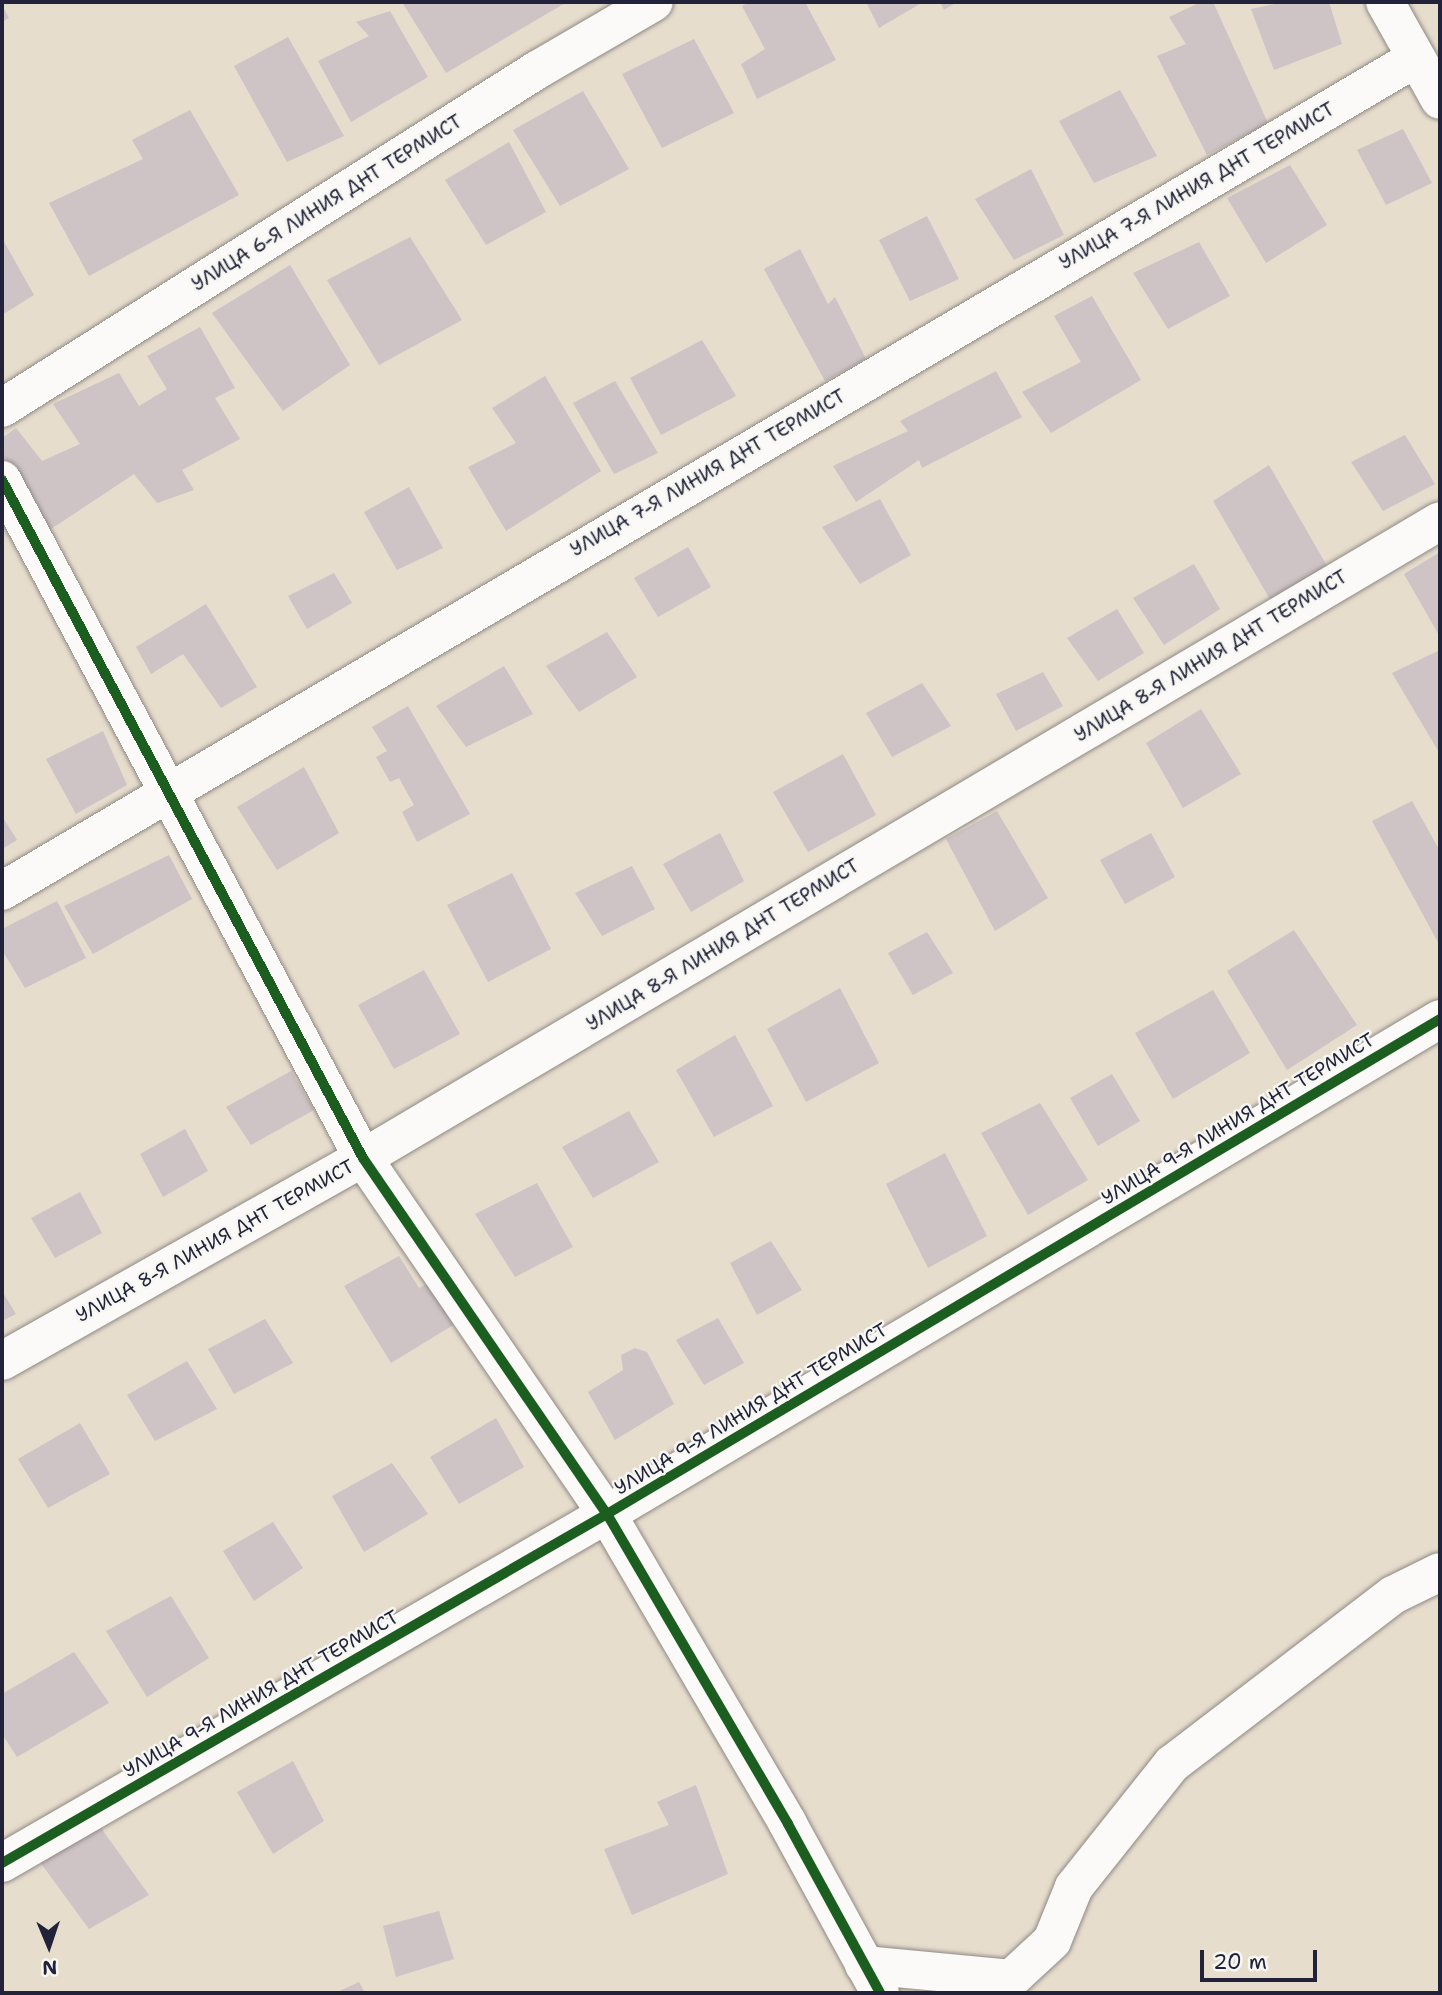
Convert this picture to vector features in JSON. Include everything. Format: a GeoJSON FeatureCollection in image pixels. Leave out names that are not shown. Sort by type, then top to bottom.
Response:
{"type":"FeatureCollection","features":[{"type":"Feature","properties":{"kind":"street","name":"УЛИЦА 6-Я ЛИНИЯ ДНТ ТЕРМИСТ"},"geometry":{"type":"LineString","coordinates":[[2,408],[537,70],[654,2]]}},
{"type":"Feature","properties":{"kind":"street"},"geometry":{"type":"LineString","coordinates":[[1385,2],[1440,100]]}},
{"type":"Feature","properties":{"kind":"street","name":"УЛИЦА 7-Я ЛИНИЯ ДНТ ТЕРМИСТ"},"geometry":{"type":"LineString","coordinates":[[2,891],[1416,58]]}},
{"type":"Feature","properties":{"kind":"street"},"geometry":{"type":"LineString","coordinates":[[2,480],[170,790],[363,1158],[607,1514],[788,1824],[872,1979],[1011,1979],[1052,1941],[1074,1887],[1172,1764],[1393,1595],[1440,1572]]}},
{"type":"Feature","properties":{"kind":"street","name":"УЛИЦА 8-Я ЛИНИЯ ДНТ ТЕРМИСТ"},"geometry":{"type":"LineString","coordinates":[[2,1361],[363,1158],[1440,521]]}},
{"type":"Feature","properties":{"kind":"street","name":"УЛИЦА 9-Я ЛИНИЯ ДНТ ТЕРМИСТ"},"geometry":{"type":"LineString","coordinates":[[2,1863],[607,1514],[1440,1019]]}},
{"type":"Feature","properties":{"kind":"building"},"geometry":{"type":"Polygon","coordinates":[[[402,2],[567,2],[446,73],[402,2]]]}},
{"type":"Feature","properties":{"kind":"building"},"geometry":{"type":"Polygon","coordinates":[[[750,2],[805,2],[836,60],[757,99],[741,64],[765,49],[742,6],[750,2]]]}},
{"type":"Feature","properties":{"kind":"building"},"geometry":{"type":"Polygon","coordinates":[[[866,2],[923,2],[879,28],[866,2]]]}},
{"type":"Feature","properties":{"kind":"building"},"geometry":{"type":"Polygon","coordinates":[[[940,2],[957,2],[944,10],[940,2]]]}},
{"type":"Feature","properties":{"kind":"building"},"geometry":{"type":"Polygon","coordinates":[[[1201,2],[1213,2],[1268,123],[1207,155],[1157,56],[1186,44],[1169,17],[1201,2]]]}},
{"type":"Feature","properties":{"kind":"building"},"geometry":{"type":"Polygon","coordinates":[[[1284,2],[1329,2],[1342,44],[1274,70],[1251,9],[1284,2]]]}},
{"type":"Feature","properties":{"kind":"building"},"geometry":{"type":"Polygon","coordinates":[[[2,5],[9,18],[2,22],[2,5]]]}},
{"type":"Feature","properties":{"kind":"building"},"geometry":{"type":"Polygon","coordinates":[[[390,11],[428,77],[351,122],[318,61],[369,36],[356,22],[390,11]]]}},
{"type":"Feature","properties":{"kind":"building"},"geometry":{"type":"Polygon","coordinates":[[[288,37],[344,136],[287,162],[234,66],[288,37]]]}},
{"type":"Feature","properties":{"kind":"building"},"geometry":{"type":"Polygon","coordinates":[[[694,39],[734,113],[662,148],[622,74],[694,39]]]}},
{"type":"Feature","properties":{"kind":"building"},"geometry":{"type":"Polygon","coordinates":[[[1120,90],[1157,156],[1094,183],[1059,121],[1120,90]]]}},
{"type":"Feature","properties":{"kind":"building"},"geometry":{"type":"Polygon","coordinates":[[[583,91],[629,169],[560,206],[513,130],[583,91]]]}},
{"type":"Feature","properties":{"kind":"building"},"geometry":{"type":"Polygon","coordinates":[[[190,110],[239,195],[89,276],[49,203],[143,159],[132,140],[190,110]]]}},
{"type":"Feature","properties":{"kind":"building"},"geometry":{"type":"Polygon","coordinates":[[[1403,129],[1432,183],[1386,205],[1357,150],[1403,129]]]}},
{"type":"Feature","properties":{"kind":"building"},"geometry":{"type":"Polygon","coordinates":[[[509,142],[546,212],[486,245],[445,180],[509,142]]]}},
{"type":"Feature","properties":{"kind":"building"},"geometry":{"type":"Polygon","coordinates":[[[1290,165],[1327,225],[1266,263],[1227,198],[1290,165]]]}},
{"type":"Feature","properties":{"kind":"building"},"geometry":{"type":"Polygon","coordinates":[[[1031,169],[1064,235],[1014,260],[975,199],[1031,169]]]}},
{"type":"Feature","properties":{"kind":"building"},"geometry":{"type":"Polygon","coordinates":[[[927,216],[959,279],[910,301],[879,240],[927,216]]]}},
{"type":"Feature","properties":{"kind":"building"},"geometry":{"type":"Polygon","coordinates":[[[410,237],[462,320],[379,365],[327,280],[410,237]]]}},
{"type":"Feature","properties":{"kind":"building"},"geometry":{"type":"Polygon","coordinates":[[[2,238],[34,295],[2,315],[2,238]]]}},
{"type":"Feature","properties":{"kind":"building"},"geometry":{"type":"Polygon","coordinates":[[[1199,242],[1230,296],[1168,329],[1133,273],[1199,242]]]}},
{"type":"Feature","properties":{"kind":"building"},"geometry":{"type":"Polygon","coordinates":[[[800,249],[828,304],[835,297],[866,359],[825,381],[764,269],[800,249]]]}},
{"type":"Feature","properties":{"kind":"building"},"geometry":{"type":"Polygon","coordinates":[[[290,265],[350,365],[283,411],[212,313],[290,265]]]}},
{"type":"Feature","properties":{"kind":"building"},"geometry":{"type":"Polygon","coordinates":[[[1092,296],[1141,380],[1051,433],[1022,392],[1081,362],[1054,316],[1092,296]]]}},
{"type":"Feature","properties":{"kind":"building"},"geometry":{"type":"Polygon","coordinates":[[[200,327],[235,388],[215,398],[240,439],[182,470],[194,490],[157,503],[134,474],[48,531],[2,454],[2,438],[16,428],[42,461],[80,444],[53,404],[119,373],[139,406],[167,389],[147,356],[200,327]]]}},
{"type":"Feature","properties":{"kind":"building"},"geometry":{"type":"Polygon","coordinates":[[[702,340],[736,396],[661,435],[630,378],[702,340]]]}},
{"type":"Feature","properties":{"kind":"building"},"geometry":{"type":"Polygon","coordinates":[[[996,371],[1022,417],[922,468],[919,460],[856,502],[833,466],[908,431],[900,421],[996,371]]]}},
{"type":"Feature","properties":{"kind":"building"},"geometry":{"type":"Polygon","coordinates":[[[545,376],[601,471],[506,531],[468,467],[516,443],[492,408],[545,376]]]}},
{"type":"Feature","properties":{"kind":"building"},"geometry":{"type":"Polygon","coordinates":[[[615,381],[658,453],[614,474],[573,403],[615,381]]]}},
{"type":"Feature","properties":{"kind":"building"},"geometry":{"type":"Polygon","coordinates":[[[1405,435],[1435,484],[1383,511],[1351,462],[1405,435]]]}},
{"type":"Feature","properties":{"kind":"building"},"geometry":{"type":"Polygon","coordinates":[[[1269,465],[1327,566],[1271,601],[1213,501],[1269,465]]]}},
{"type":"Feature","properties":{"kind":"building"},"geometry":{"type":"Polygon","coordinates":[[[409,487],[443,548],[397,570],[364,512],[409,487]]]}},
{"type":"Feature","properties":{"kind":"building"},"geometry":{"type":"Polygon","coordinates":[[[880,499],[911,555],[860,584],[822,527],[880,499]]]}},
{"type":"Feature","properties":{"kind":"building"},"geometry":{"type":"Polygon","coordinates":[[[688,547],[711,587],[658,617],[634,578],[688,547]]]}},
{"type":"Feature","properties":{"kind":"building"},"geometry":{"type":"Polygon","coordinates":[[[1440,552],[1440,637],[1404,574],[1440,552]]]}},
{"type":"Feature","properties":{"kind":"building"},"geometry":{"type":"Polygon","coordinates":[[[1194,564],[1220,609],[1164,645],[1133,598],[1194,564]]]}},
{"type":"Feature","properties":{"kind":"building"},"geometry":{"type":"Polygon","coordinates":[[[334,573],[352,603],[307,629],[288,596],[334,573]]]}},
{"type":"Feature","properties":{"kind":"building"},"geometry":{"type":"Polygon","coordinates":[[[206,604],[257,687],[221,708],[183,654],[151,674],[136,647],[206,604]]]}},
{"type":"Feature","properties":{"kind":"building"},"geometry":{"type":"Polygon","coordinates":[[[1117,609],[1144,653],[1098,681],[1067,638],[1117,609]]]}},
{"type":"Feature","properties":{"kind":"building"},"geometry":{"type":"Polygon","coordinates":[[[607,632],[637,677],[579,712],[546,666],[607,632]]]}},
{"type":"Feature","properties":{"kind":"building"},"geometry":{"type":"Polygon","coordinates":[[[1440,650],[1440,754],[1392,673],[1440,650]]]}},
{"type":"Feature","properties":{"kind":"building"},"geometry":{"type":"Polygon","coordinates":[[[504,666],[533,714],[466,747],[436,706],[504,666]]]}},
{"type":"Feature","properties":{"kind":"building"},"geometry":{"type":"Polygon","coordinates":[[[1043,672],[1063,706],[1016,731],[996,694],[1043,672]]]}},
{"type":"Feature","properties":{"kind":"building"},"geometry":{"type":"Polygon","coordinates":[[[922,683],[951,726],[892,757],[866,713],[922,683]]]}},
{"type":"Feature","properties":{"kind":"building"},"geometry":{"type":"Polygon","coordinates":[[[408,706],[470,814],[417,842],[402,812],[414,805],[399,778],[390,782],[376,757],[387,751],[372,727],[408,706]]]}},
{"type":"Feature","properties":{"kind":"building"},"geometry":{"type":"Polygon","coordinates":[[[1201,709],[1241,774],[1183,808],[1146,743],[1201,709]]]}},
{"type":"Feature","properties":{"kind":"building"},"geometry":{"type":"Polygon","coordinates":[[[103,731],[127,785],[76,814],[46,759],[103,731]]]}},
{"type":"Feature","properties":{"kind":"building"},"geometry":{"type":"Polygon","coordinates":[[[843,754],[876,815],[808,852],[773,792],[843,754]]]}},
{"type":"Feature","properties":{"kind":"building"},"geometry":{"type":"Polygon","coordinates":[[[304,767],[339,833],[277,870],[237,807],[304,767]]]}},
{"type":"Feature","properties":{"kind":"building"},"geometry":{"type":"Polygon","coordinates":[[[1412,801],[1440,851],[1440,946],[1372,821],[1412,801]]]}},
{"type":"Feature","properties":{"kind":"building"},"geometry":{"type":"Polygon","coordinates":[[[997,811],[1048,898],[995,931],[946,839],[997,811]]]}},
{"type":"Feature","properties":{"kind":"building"},"geometry":{"type":"Polygon","coordinates":[[[2,816],[17,840],[2,849],[2,816]]]}},
{"type":"Feature","properties":{"kind":"building"},"geometry":{"type":"Polygon","coordinates":[[[720,833],[744,881],[691,912],[663,864],[720,833]]]}},
{"type":"Feature","properties":{"kind":"building"},"geometry":{"type":"Polygon","coordinates":[[[1151,833],[1175,877],[1125,904],[1100,860],[1151,833]]]}},
{"type":"Feature","properties":{"kind":"building"},"geometry":{"type":"Polygon","coordinates":[[[169,855],[192,899],[93,954],[64,906],[169,855]]]}},
{"type":"Feature","properties":{"kind":"building"},"geometry":{"type":"Polygon","coordinates":[[[632,866],[655,909],[602,936],[575,893],[632,866]]]}},
{"type":"Feature","properties":{"kind":"building"},"geometry":{"type":"Polygon","coordinates":[[[512,873],[551,949],[488,982],[447,905],[512,873]]]}},
{"type":"Feature","properties":{"kind":"building"},"geometry":{"type":"Polygon","coordinates":[[[57,901],[86,958],[25,988],[2,950],[2,929],[57,901]]]}},
{"type":"Feature","properties":{"kind":"building"},"geometry":{"type":"Polygon","coordinates":[[[1294,930],[1357,1025],[1287,1070],[1227,971],[1294,930]]]}},
{"type":"Feature","properties":{"kind":"building"},"geometry":{"type":"Polygon","coordinates":[[[927,932],[953,973],[913,995],[888,953],[927,932]]]}},
{"type":"Feature","properties":{"kind":"building"},"geometry":{"type":"Polygon","coordinates":[[[424,970],[460,1034],[394,1069],[358,1005],[424,970]]]}},
{"type":"Feature","properties":{"kind":"building"},"geometry":{"type":"Polygon","coordinates":[[[840,988],[879,1063],[806,1102],[767,1029],[840,988]]]}},
{"type":"Feature","properties":{"kind":"building"},"geometry":{"type":"Polygon","coordinates":[[[1213,990],[1250,1053],[1173,1099],[1135,1033],[1213,990]]]}},
{"type":"Feature","properties":{"kind":"building"},"geometry":{"type":"Polygon","coordinates":[[[735,1035],[773,1106],[714,1137],[676,1070],[735,1035]]]}},
{"type":"Feature","properties":{"kind":"building"},"geometry":{"type":"Polygon","coordinates":[[[291,1071],[314,1110],[251,1145],[226,1107],[291,1071]]]}},
{"type":"Feature","properties":{"kind":"building"},"geometry":{"type":"Polygon","coordinates":[[[1112,1074],[1140,1121],[1098,1146],[1070,1098],[1112,1074]]]}},
{"type":"Feature","properties":{"kind":"building"},"geometry":{"type":"Polygon","coordinates":[[[1040,1103],[1088,1180],[1028,1215],[981,1133],[1040,1103]]]}},
{"type":"Feature","properties":{"kind":"building"},"geometry":{"type":"Polygon","coordinates":[[[629,1111],[659,1162],[593,1198],[562,1147],[629,1111]]]}},
{"type":"Feature","properties":{"kind":"building"},"geometry":{"type":"Polygon","coordinates":[[[185,1129],[208,1171],[163,1197],[140,1154],[185,1129]]]}},
{"type":"Feature","properties":{"kind":"building"},"geometry":{"type":"Polygon","coordinates":[[[945,1153],[987,1236],[928,1268],[886,1184],[945,1153]]]}},
{"type":"Feature","properties":{"kind":"building"},"geometry":{"type":"Polygon","coordinates":[[[537,1183],[573,1247],[515,1277],[475,1214],[537,1183]]]}},
{"type":"Feature","properties":{"kind":"building"},"geometry":{"type":"Polygon","coordinates":[[[80,1192],[102,1233],[55,1258],[31,1218],[80,1192]]]}},
{"type":"Feature","properties":{"kind":"building"},"geometry":{"type":"Polygon","coordinates":[[[771,1241],[802,1290],[757,1315],[730,1263],[771,1241]]]}},
{"type":"Feature","properties":{"kind":"building"},"geometry":{"type":"Polygon","coordinates":[[[399,1256],[419,1288],[433,1281],[455,1324],[391,1363],[344,1286],[399,1256]]]}},
{"type":"Feature","properties":{"kind":"building"},"geometry":{"type":"Polygon","coordinates":[[[2,1291],[16,1314],[2,1321],[2,1291]]]}},
{"type":"Feature","properties":{"kind":"building"},"geometry":{"type":"Polygon","coordinates":[[[718,1318],[744,1363],[704,1385],[676,1340],[718,1318]]]}},
{"type":"Feature","properties":{"kind":"building"},"geometry":{"type":"Polygon","coordinates":[[[265,1319],[293,1363],[234,1394],[208,1349],[265,1319]]]}},
{"type":"Feature","properties":{"kind":"building"},"geometry":{"type":"Polygon","coordinates":[[[635,1348],[647,1352],[674,1404],[615,1440],[588,1392],[623,1370],[621,1355],[635,1348]]]}},
{"type":"Feature","properties":{"kind":"building"},"geometry":{"type":"Polygon","coordinates":[[[187,1361],[217,1409],[155,1441],[127,1395],[187,1361]]]}},
{"type":"Feature","properties":{"kind":"building"},"geometry":{"type":"Polygon","coordinates":[[[496,1418],[524,1467],[459,1504],[430,1457],[496,1418]]]}},
{"type":"Feature","properties":{"kind":"building"},"geometry":{"type":"Polygon","coordinates":[[[80,1423],[110,1474],[48,1508],[18,1459],[80,1423]]]}},
{"type":"Feature","properties":{"kind":"building"},"geometry":{"type":"Polygon","coordinates":[[[392,1463],[428,1514],[364,1552],[332,1496],[392,1463]]]}},
{"type":"Feature","properties":{"kind":"building"},"geometry":{"type":"Polygon","coordinates":[[[273,1522],[303,1568],[254,1601],[223,1551],[273,1522]]]}},
{"type":"Feature","properties":{"kind":"building"},"geometry":{"type":"Polygon","coordinates":[[[171,1596],[209,1658],[147,1697],[106,1631],[171,1596]]]}},
{"type":"Feature","properties":{"kind":"building"},"geometry":{"type":"Polygon","coordinates":[[[74,1652],[109,1703],[17,1757],[2,1734],[2,1694],[74,1652]]]}},
{"type":"Feature","properties":{"kind":"building"},"geometry":{"type":"Polygon","coordinates":[[[293,1761],[324,1821],[273,1854],[237,1792],[293,1761]]]}},
{"type":"Feature","properties":{"kind":"building"},"geometry":{"type":"Polygon","coordinates":[[[696,1785],[728,1874],[632,1915],[604,1849],[669,1825],[657,1802],[696,1785]]]}},
{"type":"Feature","properties":{"kind":"building"},"geometry":{"type":"Polygon","coordinates":[[[101,1828],[149,1895],[89,1929],[40,1862],[101,1828]]]}},
{"type":"Feature","properties":{"kind":"building"},"geometry":{"type":"Polygon","coordinates":[[[439,1911],[454,1959],[396,1977],[383,1926],[439,1911]]]}},
{"type":"Feature","properties":{"kind":"building"},"geometry":{"type":"Polygon","coordinates":[[[359,1982],[365,1993],[335,1993],[359,1982]]]}},
{"type":"Feature","properties":{"kind":"cycle path"},"geometry":{"type":"LineString","coordinates":[[2,480],[363,1158],[607,1514],[788,1824],[880,1993]]}},
{"type":"Feature","properties":{"kind":"cycle path"},"geometry":{"type":"LineString","coordinates":[[2,1863],[607,1514],[1440,1019]]}}]}
